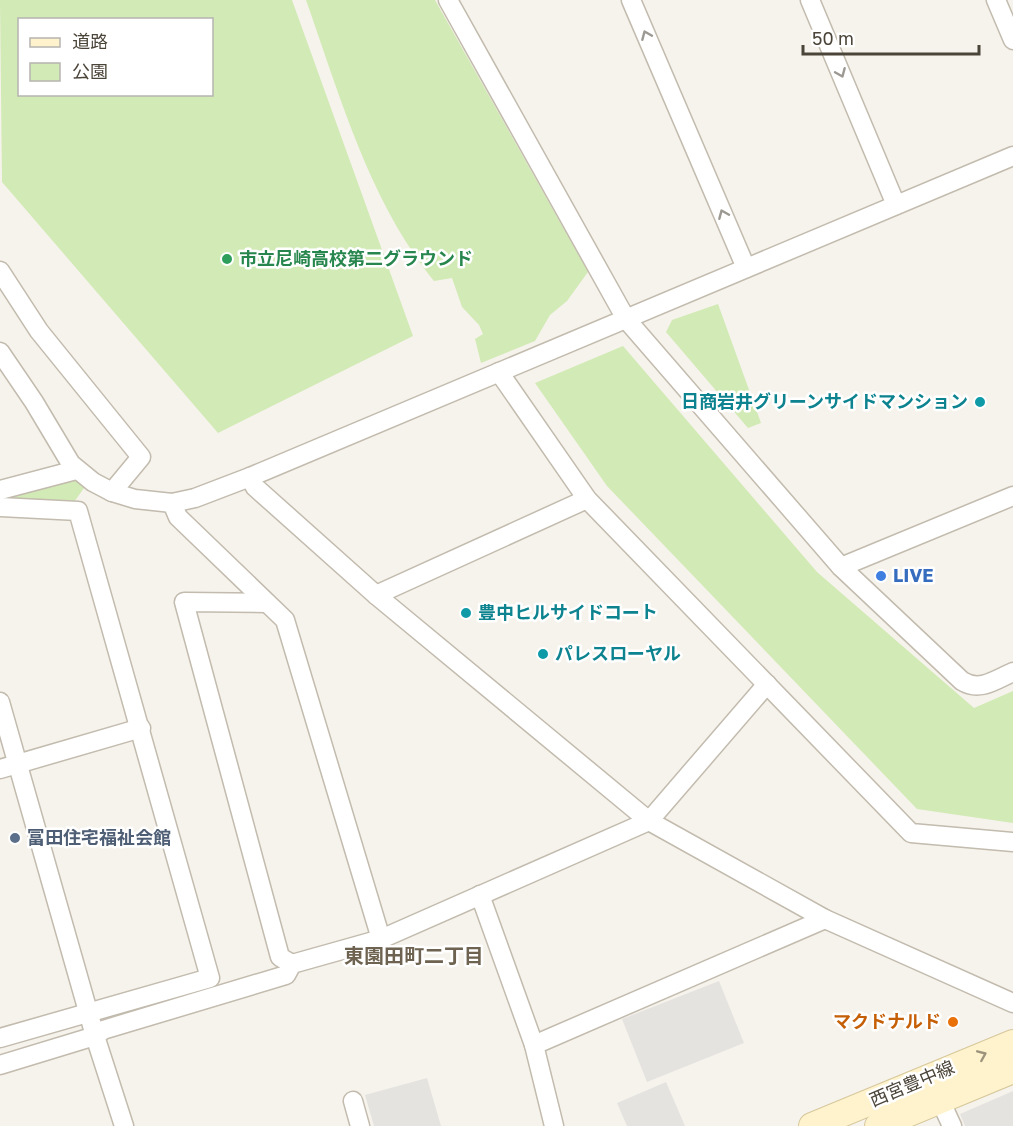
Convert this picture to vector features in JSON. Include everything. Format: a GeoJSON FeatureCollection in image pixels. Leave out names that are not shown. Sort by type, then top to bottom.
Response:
{"type":"FeatureCollection","features":[{"type":"Feature","properties":{"kind":"main road","name":"西宮豊中線"},"geometry":{"type":"LineString","coordinates":[[812,1126],[1013,1042]]}},
{"type":"Feature","properties":{"kind":"main road","name":"西宮豊中線"},"geometry":{"type":"LineString","coordinates":[[878,1126],[1013,1070]]}},
{"type":"Feature","properties":{"kind":"street"},"geometry":{"type":"LineString","coordinates":[[448,0],[626,319],[841,567],[962,681],[970,686],[982,686],[1013,672]]}},
{"type":"Feature","properties":{"kind":"street"},"geometry":{"type":"LineString","coordinates":[[631,0],[746,268]]}},
{"type":"Feature","properties":{"kind":"street"},"geometry":{"type":"LineString","coordinates":[[810,0],[896,205]]}},
{"type":"Feature","properties":{"kind":"street"},"geometry":{"type":"LineString","coordinates":[[996,0],[1013,40]]}},
{"type":"Feature","properties":{"kind":"street"},"geometry":{"type":"LineString","coordinates":[[0,352],[76,470],[112,492],[135,499],[172,503],[195,498],[250,477],[1013,156]]}},
{"type":"Feature","properties":{"kind":"street"},"geometry":{"type":"LineString","coordinates":[[0,271],[39,331],[141,457],[112,492]]}},
{"type":"Feature","properties":{"kind":"street"},"geometry":{"type":"LineString","coordinates":[[499,372],[587,499],[911,833],[1013,842]]}},
{"type":"Feature","properties":{"kind":"street"},"geometry":{"type":"LineString","coordinates":[[0,490],[76,470]]}},
{"type":"Feature","properties":{"kind":"street"},"geometry":{"type":"LineString","coordinates":[[250,477],[255,488],[376,595],[649,821],[825,919],[1013,1003]]}},
{"type":"Feature","properties":{"kind":"street"},"geometry":{"type":"LineString","coordinates":[[841,567],[1013,496]]}},
{"type":"Feature","properties":{"kind":"street"},"geometry":{"type":"LineString","coordinates":[[376,595],[587,499]]}},
{"type":"Feature","properties":{"kind":"street"},"geometry":{"type":"LineString","coordinates":[[172,503],[178,517],[285,620],[381,939]]}},
{"type":"Feature","properties":{"kind":"street"},"geometry":{"type":"LineString","coordinates":[[0,507],[78,511],[141,728],[212,987]]}},
{"type":"Feature","properties":{"kind":"street"},"geometry":{"type":"LineString","coordinates":[[267,603],[184,602],[280,957],[292,964]]}},
{"type":"Feature","properties":{"kind":"street"},"geometry":{"type":"LineString","coordinates":[[0,1038],[89,1013],[212,987],[286,975],[292,964],[381,939],[649,821],[767,684]]}},
{"type":"Feature","properties":{"kind":"street"},"geometry":{"type":"LineString","coordinates":[[0,702],[95,1036],[124,1126]]}},
{"type":"Feature","properties":{"kind":"street"},"geometry":{"type":"LineString","coordinates":[[0,769],[141,728]]}},
{"type":"Feature","properties":{"kind":"street"},"geometry":{"type":"LineString","coordinates":[[480,895],[534,1045],[554,1126]]}},
{"type":"Feature","properties":{"kind":"street"},"geometry":{"type":"LineString","coordinates":[[534,1045],[825,919]]}},
{"type":"Feature","properties":{"kind":"street"},"geometry":{"type":"LineString","coordinates":[[0,1065],[95,1036],[103,1030],[212,987]]}},
{"type":"Feature","properties":{"kind":"street"},"geometry":{"type":"LineString","coordinates":[[940,1100],[952,1126]]}},
{"type":"Feature","properties":{"kind":"street"},"geometry":{"type":"LineString","coordinates":[[353,1101],[360,1126]]}},
{"type":"Feature","properties":{"kind":"green space","name":"市立尼崎高校第二グラウンド"},"geometry":{"type":"Polygon","coordinates":[[[0,0],[292,0],[413,336],[218,433],[2,182],[0,0]]]}},
{"type":"Feature","properties":{"kind":"green space"},"geometry":{"type":"Polygon","coordinates":[[[306,0],[435,0],[588,272],[567,301],[550,315],[535,341],[481,363],[475,339],[483,334],[479,325],[462,307],[452,278],[434,281],[411,250],[391,217],[374,182],[344,110],[306,0]]]}},
{"type":"Feature","properties":{"kind":"green space"},"geometry":{"type":"Polygon","coordinates":[[[718,304],[761,423],[748,428],[666,332],[672,320],[718,304]]]}},
{"type":"Feature","properties":{"kind":"green space"},"geometry":{"type":"Polygon","coordinates":[[[623,346],[817,572],[974,708],[1013,691],[1013,823],[917,809],[607,486],[535,383],[623,346]]]}},
{"type":"Feature","properties":{"kind":"green space"},"geometry":{"type":"Polygon","coordinates":[[[75,476],[87,484],[74,502],[0,501],[0,495],[75,476]]]}},
{"type":"Feature","properties":{"kind":"shaded area"},"geometry":{"type":"Polygon","coordinates":[[[719,981],[744,1043],[647,1082],[622,1019],[719,981]]]}},
{"type":"Feature","properties":{"kind":"shaded area"},"geometry":{"type":"Polygon","coordinates":[[[427,1078],[441,1126],[374,1126],[365,1095],[427,1078]]]}},
{"type":"Feature","properties":{"kind":"shaded area"},"geometry":{"type":"Polygon","coordinates":[[[666,1082],[685,1126],[627,1126],[617,1103],[666,1082]]]}},
{"type":"Feature","properties":{"kind":"shaded area"},"geometry":{"type":"Polygon","coordinates":[[[1013,1091],[1013,1126],[965,1126],[960,1114],[1013,1091]]]}},
{"type":"Feature","properties":{"kind":"place","name":"市立尼崎高校第二グラウンド"},"geometry":{"type":"Point","coordinates":[227,259]}},
{"type":"Feature","properties":{"kind":"place","name":"日商岩井グリーンサイドマンション"},"geometry":{"type":"Point","coordinates":[980,402]}},
{"type":"Feature","properties":{"kind":"place","name":"LIVE"},"geometry":{"type":"Point","coordinates":[881,576]}},
{"type":"Feature","properties":{"kind":"place","name":"豊中ヒルサイドコート"},"geometry":{"type":"Point","coordinates":[466,613]}},
{"type":"Feature","properties":{"kind":"place","name":"パレスローヤル"},"geometry":{"type":"Point","coordinates":[543,654]}},
{"type":"Feature","properties":{"kind":"place","name":"冨田住宅福祉会館"},"geometry":{"type":"Point","coordinates":[15,838]}},
{"type":"Feature","properties":{"kind":"place","name":"マクドナルド"},"geometry":{"type":"Point","coordinates":[953,1022]}},
{"type":"Feature","properties":{"kind":"district","name":"東園田町二丁目"},"geometry":{"type":"Point","coordinates":[414,956]}}]}
